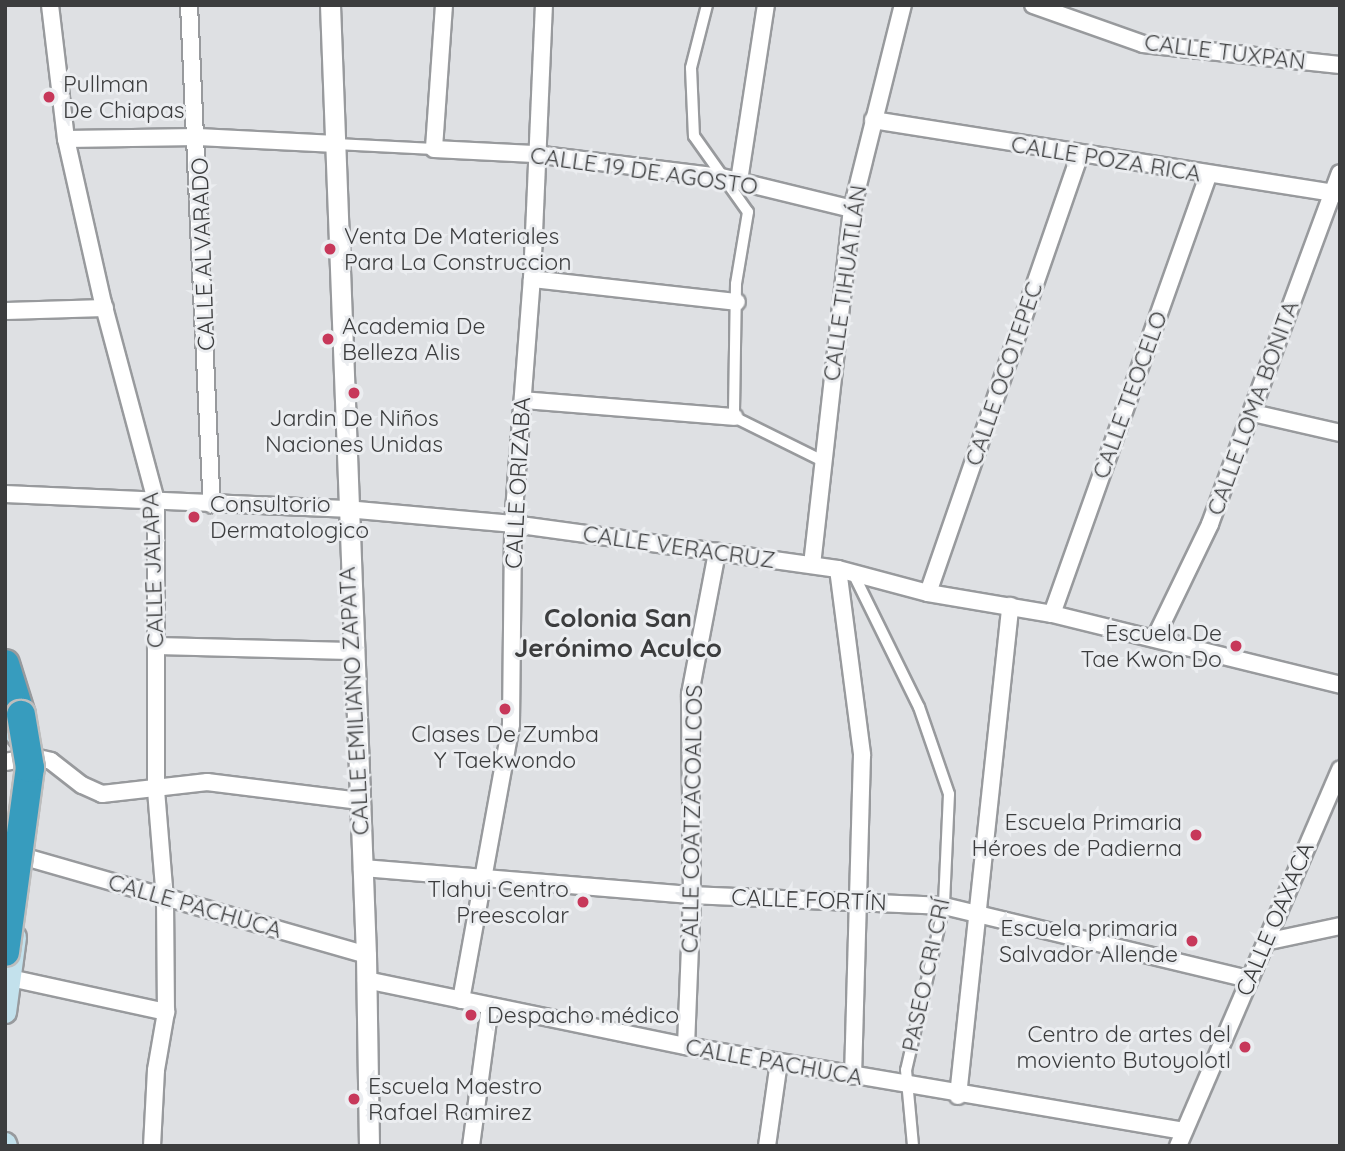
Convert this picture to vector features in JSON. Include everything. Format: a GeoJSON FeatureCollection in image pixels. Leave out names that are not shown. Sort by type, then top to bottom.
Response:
{"type":"FeatureCollection","features":[{"type":"Feature","properties":{"kind":"highway"},"geometry":{"type":"LineString","coordinates":[[5,664],[26,728],[30,768],[8,965]]}},
{"type":"Feature","properties":{"kind":"highway"},"geometry":{"type":"LineString","coordinates":[[5,712],[14,767],[15,862]]}},
{"type":"Feature","properties":{"kind":"main road"},"geometry":{"type":"LineString","coordinates":[[5,650],[25,705],[34,757],[15,862],[5,1012]]}},
{"type":"Feature","properties":{"kind":"main road"},"geometry":{"type":"LineString","coordinates":[[5,720],[34,757]]}},
{"type":"Feature","properties":{"kind":"street","name":"CALLE JALAPA"},"geometry":{"type":"LineString","coordinates":[[50,5],[66,139],[105,308],[156,501],[156,790],[165,899],[166,1012],[156,1070],[152,1146]]}},
{"type":"Feature","properties":{"kind":"street","name":"CALLE ALVARADO"},"geometry":{"type":"LineString","coordinates":[[189,5],[198,136],[212,504]]}},
{"type":"Feature","properties":{"kind":"street","name":"CALLE EMILIANO ZAPATA"},"geometry":{"type":"LineString","coordinates":[[330,5],[351,651],[366,955],[369,1146]]}},
{"type":"Feature","properties":{"kind":"street"},"geometry":{"type":"LineString","coordinates":[[66,139],[198,136],[434,149],[444,5]]}},
{"type":"Feature","properties":{"kind":"street","name":"CALLE ORIZABA"},"geometry":{"type":"LineString","coordinates":[[461,1000],[485,881],[511,724],[513,524],[532,279],[534,154],[544,5]]}},
{"type":"Feature","properties":{"kind":"street"},"geometry":{"type":"LineString","coordinates":[[707,5],[691,68],[694,136],[748,212],[736,284],[734,418]]}},
{"type":"Feature","properties":{"kind":"street"},"geometry":{"type":"LineString","coordinates":[[739,181],[766,5]]}},
{"type":"Feature","properties":{"kind":"street","name":"CALLE TIHUATLÁN"},"geometry":{"type":"LineString","coordinates":[[812,565],[821,460],[852,209],[902,5]]}},
{"type":"Feature","properties":{"kind":"street","name":"CALLE TUXPAN"},"geometry":{"type":"LineString","coordinates":[[1033,5],[1143,44],[1340,65]]}},
{"type":"Feature","properties":{"kind":"street","name":"CALLE POZA RICA"},"geometry":{"type":"LineString","coordinates":[[873,120],[1208,175],[1336,192]]}},
{"type":"Feature","properties":{"kind":"street","name":"CALLE 19 DE AGOSTO"},"geometry":{"type":"LineString","coordinates":[[434,149],[534,154],[721,177],[852,209]]}},
{"type":"Feature","properties":{"kind":"street","name":"CALLE OCOTEPEC"},"geometry":{"type":"LineString","coordinates":[[928,593],[1080,155]]}},
{"type":"Feature","properties":{"kind":"street","name":"CALLE LOMA BONITA"},"geometry":{"type":"LineString","coordinates":[[1155,638],[1210,524],[1336,192],[1340,173]]}},
{"type":"Feature","properties":{"kind":"street","name":"CALLE TEOCELO"},"geometry":{"type":"LineString","coordinates":[[1052,614],[1208,175]]}},
{"type":"Feature","properties":{"kind":"street"},"geometry":{"type":"LineString","coordinates":[[532,279],[737,302]]}},
{"type":"Feature","properties":{"kind":"street"},"geometry":{"type":"LineString","coordinates":[[5,311],[105,308]]}},
{"type":"Feature","properties":{"kind":"street"},"geometry":{"type":"LineString","coordinates":[[523,400],[734,418],[821,460]]}},
{"type":"Feature","properties":{"kind":"street"},"geometry":{"type":"LineString","coordinates":[[1253,413],[1340,433]]}},
{"type":"Feature","properties":{"kind":"street","name":"CALLE VERACRUZ"},"geometry":{"type":"LineString","coordinates":[[5,494],[346,509],[513,524],[717,551],[846,571],[928,593],[1052,614],[1340,685]]}},
{"type":"Feature","properties":{"kind":"street","name":"CALLE COATZACOALCOS"},"geometry":{"type":"LineString","coordinates":[[687,1046],[692,895],[690,694],[717,551]]}},
{"type":"Feature","properties":{"kind":"street"},"geometry":{"type":"LineString","coordinates":[[846,571],[862,755],[860,902],[853,1076]]}},
{"type":"Feature","properties":{"kind":"street","name":"PASEO CRI CRÍ"},"geometry":{"type":"LineString","coordinates":[[846,571],[919,707],[949,794],[944,906],[906,1070],[913,1146]]}},
{"type":"Feature","properties":{"kind":"street"},"geometry":{"type":"LineString","coordinates":[[958,1096],[1010,606]]}},
{"type":"Feature","properties":{"kind":"street"},"geometry":{"type":"LineString","coordinates":[[156,646],[351,651]]}},
{"type":"Feature","properties":{"kind":"street"},"geometry":{"type":"LineString","coordinates":[[5,762],[34,757],[51,761],[82,785],[102,793],[156,790],[207,782],[360,801]]}},
{"type":"Feature","properties":{"kind":"street","name":"CALLE OAXACA"},"geometry":{"type":"LineString","coordinates":[[1181,1139],[1340,769]]}},
{"type":"Feature","properties":{"kind":"street","name":"CALLE PACHUCA"},"geometry":{"type":"LineString","coordinates":[[15,862],[165,899],[366,955]]}},
{"type":"Feature","properties":{"kind":"street","name":"CALLE FORTÍN"},"geometry":{"type":"LineString","coordinates":[[362,868],[485,881],[692,895],[944,906],[977,911],[1250,979]]}},
{"type":"Feature","properties":{"kind":"street"},"geometry":{"type":"LineString","coordinates":[[1265,942],[1340,926]]}},
{"type":"Feature","properties":{"kind":"street"},"geometry":{"type":"LineString","coordinates":[[8,965],[166,1012]]}},
{"type":"Feature","properties":{"kind":"street","name":"CALLE PACHUCA"},"geometry":{"type":"LineString","coordinates":[[366,980],[687,1046],[907,1085],[1181,1139]]}},
{"type":"Feature","properties":{"kind":"street"},"geometry":{"type":"LineString","coordinates":[[471,1146],[489,1006]]}},
{"type":"Feature","properties":{"kind":"street"},"geometry":{"type":"LineString","coordinates":[[767,1146],[779,1062]]}},
{"type":"Feature","properties":{"kind":"place","name":"Pullman De Chiapas"},"geometry":{"type":"Point","coordinates":[49,97]}},
{"type":"Feature","properties":{"kind":"place","name":"Venta De Materiales Para La Construccion"},"geometry":{"type":"Point","coordinates":[330,249]}},
{"type":"Feature","properties":{"kind":"place","name":"Academia De Belleza Alis"},"geometry":{"type":"Point","coordinates":[328,339]}},
{"type":"Feature","properties":{"kind":"place","name":"Jardin De Niños Naciones Unidas"},"geometry":{"type":"Point","coordinates":[354,393]}},
{"type":"Feature","properties":{"kind":"place","name":"Consultorio Dermatologico"},"geometry":{"type":"Point","coordinates":[194,517]}},
{"type":"Feature","properties":{"kind":"place","name":"Escuela De Tae Kwon Do"},"geometry":{"type":"Point","coordinates":[1236,646]}},
{"type":"Feature","properties":{"kind":"place","name":"Clases De Zumba Y Taekwondo"},"geometry":{"type":"Point","coordinates":[505,709]}},
{"type":"Feature","properties":{"kind":"place","name":"Escuela Primaria Héroes de Padierna"},"geometry":{"type":"Point","coordinates":[1196,835]}},
{"type":"Feature","properties":{"kind":"place","name":"Tlahui Centro Preescolar"},"geometry":{"type":"Point","coordinates":[583,902]}},
{"type":"Feature","properties":{"kind":"place","name":"Escuela primaria Salvador Allende"},"geometry":{"type":"Point","coordinates":[1192,941]}},
{"type":"Feature","properties":{"kind":"place","name":"Despacho médico"},"geometry":{"type":"Point","coordinates":[471,1015]}},
{"type":"Feature","properties":{"kind":"place","name":"Centro de artes del moviento Butoyolotl"},"geometry":{"type":"Point","coordinates":[1245,1047]}},
{"type":"Feature","properties":{"kind":"place","name":"Escuela Maestro Rafael Ramirez"},"geometry":{"type":"Point","coordinates":[354,1099]}},
{"type":"Feature","properties":{"kind":"district","name":"Colonia San Jerónimo Aculco"},"geometry":{"type":"Point","coordinates":[618,633]}}]}
